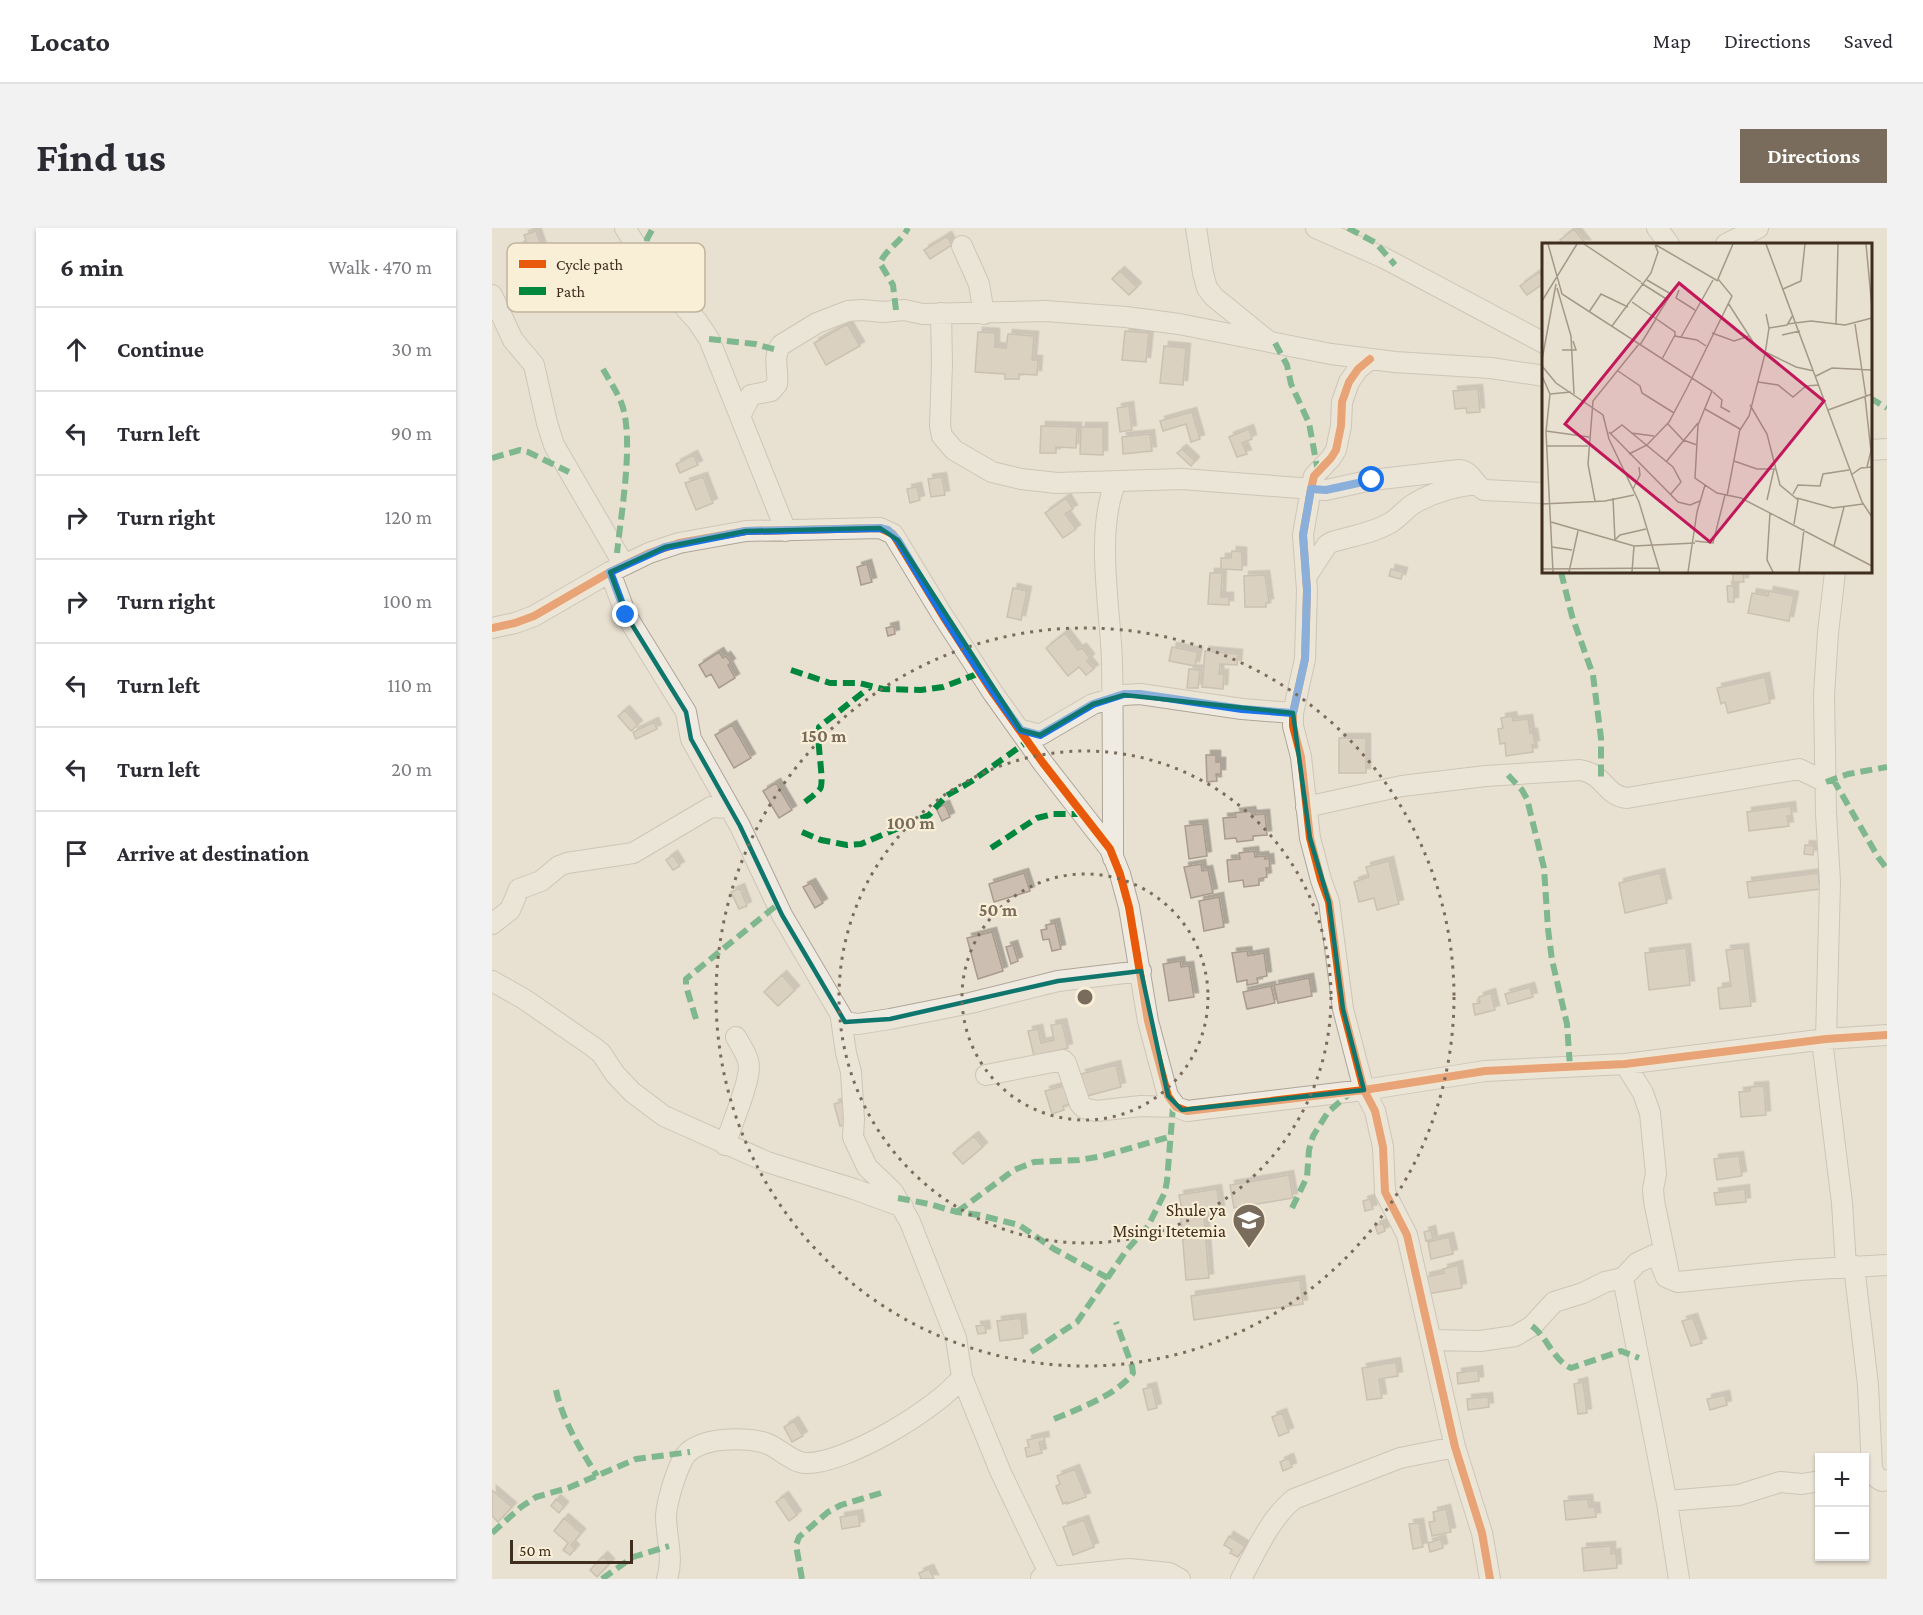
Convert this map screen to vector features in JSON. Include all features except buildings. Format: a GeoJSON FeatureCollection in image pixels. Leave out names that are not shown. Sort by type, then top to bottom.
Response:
{"type":"FeatureCollection","features":[{"type":"Feature","properties":{"kind":"street"},"geometry":{"type":"LineString","coordinates":[[625,228],[634,243]]}},
{"type":"Feature","properties":{"kind":"street"},"geometry":{"type":"LineString","coordinates":[[1196,228],[1208,288],[1214,297],[1269,342]]}},
{"type":"Feature","properties":{"kind":"street"},"geometry":{"type":"LineString","coordinates":[[1316,228],[1384,258],[1542,342]]}},
{"type":"Feature","properties":{"kind":"street"},"geometry":{"type":"LineString","coordinates":[[1657,228],[1668,243]]}},
{"type":"Feature","properties":{"kind":"street"},"geometry":{"type":"LineString","coordinates":[[1728,243],[1758,228]]}},
{"type":"Feature","properties":{"kind":"street"},"geometry":{"type":"LineString","coordinates":[[962,246],[979,284],[984,314]]}},
{"type":"Feature","properties":{"kind":"street"},"geometry":{"type":"LineString","coordinates":[[492,295],[513,340],[534,365],[546,423],[554,445],[617,568],[626,615],[682,703],[688,718],[691,739],[740,826],[782,915],[841,1018],[851,1072],[853,1137],[867,1167],[893,1192],[903,1207],[920,1245],[956,1338],[962,1377],[1047,1578],[1129,1569],[1169,1573],[1180,1579]]}},
{"type":"Feature","properties":{"kind":"street"},"geometry":{"type":"LineString","coordinates":[[740,416],[751,395],[771,390],[777,384],[777,350],[781,345],[817,323],[848,311],[862,309],[883,312],[903,310],[923,314],[1046,311],[1126,317],[1179,324],[1331,354],[1440,366],[1491,368],[1542,376]]}},
{"type":"Feature","properties":{"kind":"street"},"geometry":{"type":"LineString","coordinates":[[688,312],[704,330],[786,531]]}},
{"type":"Feature","properties":{"kind":"street"},"geometry":{"type":"LineString","coordinates":[[941,313],[940,426],[942,436],[954,450],[992,472],[1021,479],[1057,483],[1182,479],[1326,490],[1372,480],[1459,470],[1470,474],[1484,490],[1542,493]]}},
{"type":"Feature","properties":{"kind":"street"},"geometry":{"type":"LineString","coordinates":[[1370,359],[1358,369],[1349,382],[1342,402],[1341,426],[1336,450],[1314,476],[1311,489],[1303,535],[1307,616],[1304,668],[1293,713],[1293,726],[1301,758],[1310,838],[1329,902],[1343,1010],[1364,1090],[1375,1111],[1383,1147],[1385,1192],[1407,1235],[1455,1447],[1482,1533],[1490,1579]]}},
{"type":"Feature","properties":{"kind":"street"},"geometry":{"type":"LineString","coordinates":[[1872,450],[1887,449]]}},
{"type":"Feature","properties":{"kind":"street"},"geometry":{"type":"LineString","coordinates":[[1113,858],[1112,658],[1106,576],[1107,509],[1116,482]]}},
{"type":"Feature","properties":{"kind":"street"},"geometry":{"type":"LineString","coordinates":[[1306,577],[1327,545],[1332,542],[1377,530],[1398,518],[1415,502],[1442,491],[1478,484]]}},
{"type":"Feature","properties":{"kind":"street"},"geometry":{"type":"LineString","coordinates":[[492,628],[515,623],[548,609],[617,568],[678,543],[746,531],[880,528],[893,534],[974,664],[1049,771],[1104,842],[1113,858],[1129,907],[1148,1021],[1168,1096],[1176,1107]]}},
{"type":"Feature","properties":{"kind":"street"},"geometry":{"type":"LineString","coordinates":[[1835,573],[1824,695],[1830,882],[1824,1039],[1850,1267],[1868,1385],[1878,1427],[1874,1475],[1882,1481],[1887,1480]]}},
{"type":"Feature","properties":{"kind":"street"},"geometry":{"type":"LineString","coordinates":[[1021,730],[1040,735],[1093,704],[1124,694],[1293,713]]}},
{"type":"Feature","properties":{"kind":"street"},"geometry":{"type":"LineString","coordinates":[[1306,807],[1402,786],[1486,776],[1580,770],[1595,774],[1616,796],[1627,798],[1799,769],[1826,782]]}},
{"type":"Feature","properties":{"kind":"street"},"geometry":{"type":"LineString","coordinates":[[492,924],[510,910],[519,889],[541,881],[559,866],[633,854],[711,807],[730,808]]}},
{"type":"Feature","properties":{"kind":"street"},"geometry":{"type":"LineString","coordinates":[[841,1018],[850,1024],[869,1023],[970,1003],[1058,981],[1141,971]]}},
{"type":"Feature","properties":{"kind":"street"},"geometry":{"type":"LineString","coordinates":[[492,981],[524,999],[601,1053],[615,1074],[632,1092],[664,1116],[767,1162],[855,1189],[903,1207]]}},
{"type":"Feature","properties":{"kind":"street"},"geometry":{"type":"LineString","coordinates":[[986,1075],[1063,1060],[1080,1104],[1084,1108],[1096,1111],[1141,1106],[1176,1107],[1187,1111],[1364,1090],[1485,1071],[1625,1064],[1824,1039],[1887,1035]]}},
{"type":"Feature","properties":{"kind":"street"},"geometry":{"type":"LineString","coordinates":[[725,1144],[749,1067],[747,1057],[736,1037]]}},
{"type":"Feature","properties":{"kind":"street"},"geometry":{"type":"LineString","coordinates":[[1625,1064],[1643,1093],[1650,1113],[1656,1174],[1654,1201],[1669,1279]]}},
{"type":"Feature","properties":{"kind":"street"},"geometry":{"type":"LineString","coordinates":[[1432,1340],[1480,1341],[1515,1335],[1532,1326],[1554,1302],[1583,1293],[1605,1282],[1623,1278],[1637,1263],[1654,1255],[1658,1257],[1669,1279],[1678,1281],[1887,1265]]}},
{"type":"Feature","properties":{"kind":"street"},"geometry":{"type":"LineString","coordinates":[[1623,1278],[1679,1579]]}},
{"type":"Feature","properties":{"kind":"street"},"geometry":{"type":"LineString","coordinates":[[667,1579],[670,1571],[670,1557],[667,1508],[683,1458],[690,1452],[704,1444],[716,1441],[745,1439],[769,1445],[804,1463],[831,1459],[902,1424],[950,1391],[962,1377]]}},
{"type":"Feature","properties":{"kind":"street"},"geometry":{"type":"LineString","coordinates":[[1241,1579],[1260,1543],[1294,1499],[1400,1458],[1455,1447]]}},
{"type":"Feature","properties":{"kind":"street"},"geometry":{"type":"LineString","coordinates":[[1666,1501],[1739,1495],[1780,1482],[1815,1483]]}},
{"type":"Feature","properties":{"kind":"highlighted area"},"geometry":{"type":"Polygon","coordinates":[[[880,528],[898,540],[1021,730],[1040,735],[1093,704],[1124,695],[1293,713],[1310,838],[1329,902],[1343,1009],[1364,1090],[1182,1110],[1168,1096],[1141,971],[1058,981],[890,1019],[845,1022],[782,915],[740,826],[691,739],[686,712],[626,615],[610,572],[665,547],[746,531],[880,528]]]}},
{"type":"Feature","properties":{"kind":"marked path"},"geometry":{"type":"LineString","coordinates":[[647,243],[653,228]]}},
{"type":"Feature","properties":{"kind":"marked path"},"geometry":{"type":"LineString","coordinates":[[896,310],[893,285],[880,263],[908,228]]}},
{"type":"Feature","properties":{"kind":"marked path"},"geometry":{"type":"LineString","coordinates":[[1348,228],[1376,243],[1395,265]]}},
{"type":"Feature","properties":{"kind":"marked path"},"geometry":{"type":"LineString","coordinates":[[709,339],[755,344],[777,350]]}},
{"type":"Feature","properties":{"kind":"marked path"},"geometry":{"type":"LineString","coordinates":[[1275,343],[1287,365],[1291,384],[1309,423],[1318,472]]}},
{"type":"Feature","properties":{"kind":"marked path"},"geometry":{"type":"LineString","coordinates":[[603,369],[621,402],[627,434],[626,476],[617,553]]}},
{"type":"Feature","properties":{"kind":"marked path"},"geometry":{"type":"LineString","coordinates":[[1872,399],[1887,408]]}},
{"type":"Feature","properties":{"kind":"marked path"},"geometry":{"type":"LineString","coordinates":[[492,458],[520,450],[569,472]]}},
{"type":"Feature","properties":{"kind":"marked path"},"geometry":{"type":"LineString","coordinates":[[1561,573],[1572,616],[1593,675],[1601,738],[1601,779]]}},
{"type":"Feature","properties":{"kind":"marked path"},"geometry":{"type":"LineString","coordinates":[[791,670],[830,683],[859,683],[883,689],[921,690],[943,687],[980,673]]}},
{"type":"Feature","properties":{"kind":"marked path"},"geometry":{"type":"LineString","coordinates":[[805,802],[820,789],[821,785],[819,727],[870,687]]}},
{"type":"Feature","properties":{"kind":"marked path"},"geometry":{"type":"LineString","coordinates":[[802,832],[821,840],[847,845],[861,844],[929,815],[946,796],[972,781],[1028,741]]}},
{"type":"Feature","properties":{"kind":"marked path"},"geometry":{"type":"LineString","coordinates":[[1826,782],[1848,774],[1887,767]]}},
{"type":"Feature","properties":{"kind":"marked path"},"geometry":{"type":"LineString","coordinates":[[1508,775],[1527,799],[1544,868],[1552,960],[1567,1024],[1570,1067]]}},
{"type":"Feature","properties":{"kind":"marked path"},"geometry":{"type":"LineString","coordinates":[[1833,779],[1887,869]]}},
{"type":"Feature","properties":{"kind":"marked path"},"geometry":{"type":"LineString","coordinates":[[991,848],[1037,818],[1053,814],[1083,814]]}},
{"type":"Feature","properties":{"kind":"marked path"},"geometry":{"type":"LineString","coordinates":[[696,1019],[686,979],[777,905]]}},
{"type":"Feature","properties":{"kind":"marked path"},"geometry":{"type":"LineString","coordinates":[[1292,1208],[1307,1177],[1309,1150],[1313,1136],[1328,1112],[1349,1094]]}},
{"type":"Feature","properties":{"kind":"marked path"},"geometry":{"type":"LineString","coordinates":[[1031,1352],[1077,1322],[1126,1251],[1148,1226],[1165,1192],[1173,1107]]}},
{"type":"Feature","properties":{"kind":"marked path"},"geometry":{"type":"LineString","coordinates":[[957,1212],[1014,1170],[1034,1162],[1079,1160],[1103,1156],[1172,1136]]}},
{"type":"Feature","properties":{"kind":"marked path"},"geometry":{"type":"LineString","coordinates":[[898,1198],[1019,1225],[1054,1249],[1108,1278]]}},
{"type":"Feature","properties":{"kind":"marked path"},"geometry":{"type":"LineString","coordinates":[[1054,1419],[1107,1395],[1133,1373],[1116,1322]]}},
{"type":"Feature","properties":{"kind":"marked path"},"geometry":{"type":"LineString","coordinates":[[1532,1326],[1555,1355],[1571,1368],[1621,1351],[1639,1358]]}},
{"type":"Feature","properties":{"kind":"marked path"},"geometry":{"type":"LineString","coordinates":[[556,1390],[578,1445],[597,1476]]}},
{"type":"Feature","properties":{"kind":"marked path"},"geometry":{"type":"LineString","coordinates":[[492,1533],[536,1497],[568,1488],[636,1459],[690,1452]]}},
{"type":"Feature","properties":{"kind":"marked path"},"geometry":{"type":"LineString","coordinates":[[802,1579],[796,1545],[799,1537],[828,1512],[841,1505],[881,1493]]}},
{"type":"Feature","properties":{"kind":"marked path"},"geometry":{"type":"LineString","coordinates":[[602,1579],[633,1557],[669,1546]]}},
{"type":"Feature","properties":{"kind":"cycle path"},"geometry":{"type":"LineString","coordinates":[[1370,359],[1358,369],[1349,382],[1342,402],[1341,426],[1336,450],[1314,476],[1311,489],[1303,535],[1307,590],[1305,659],[1293,713],[1293,726],[1301,757],[1310,838],[1329,902],[1343,1009],[1364,1090],[1375,1111],[1383,1147],[1385,1192],[1407,1235],[1455,1447],[1482,1533],[1490,1579]]}},
{"type":"Feature","properties":{"kind":"cycle path"},"geometry":{"type":"LineString","coordinates":[[492,628],[534,616],[610,572],[649,553],[679,543],[746,531],[880,528],[893,534],[993,693],[1043,763],[1110,849],[1129,907],[1148,1021],[1168,1096],[1176,1107],[1187,1111],[1364,1090],[1485,1071],[1625,1064],[1826,1039],[1887,1035]]}},
{"type":"Feature","properties":{"kind":"place","name":"Shule ya Msingi Itetemia"},"geometry":{"type":"Point","coordinates":[1249,1249]}},
{"type":"Feature","properties":{"kind":"route"},"geometry":{"type":"LineString","coordinates":[[626,615],[610,572],[665,547],[746,531],[880,528],[888,530],[898,540],[943,616],[993,693],[1021,730],[1036,735],[1046,733],[1093,704],[1124,694],[1293,713],[1305,659],[1307,590],[1303,535],[1311,489],[1326,490],[1372,480]]}}]}
